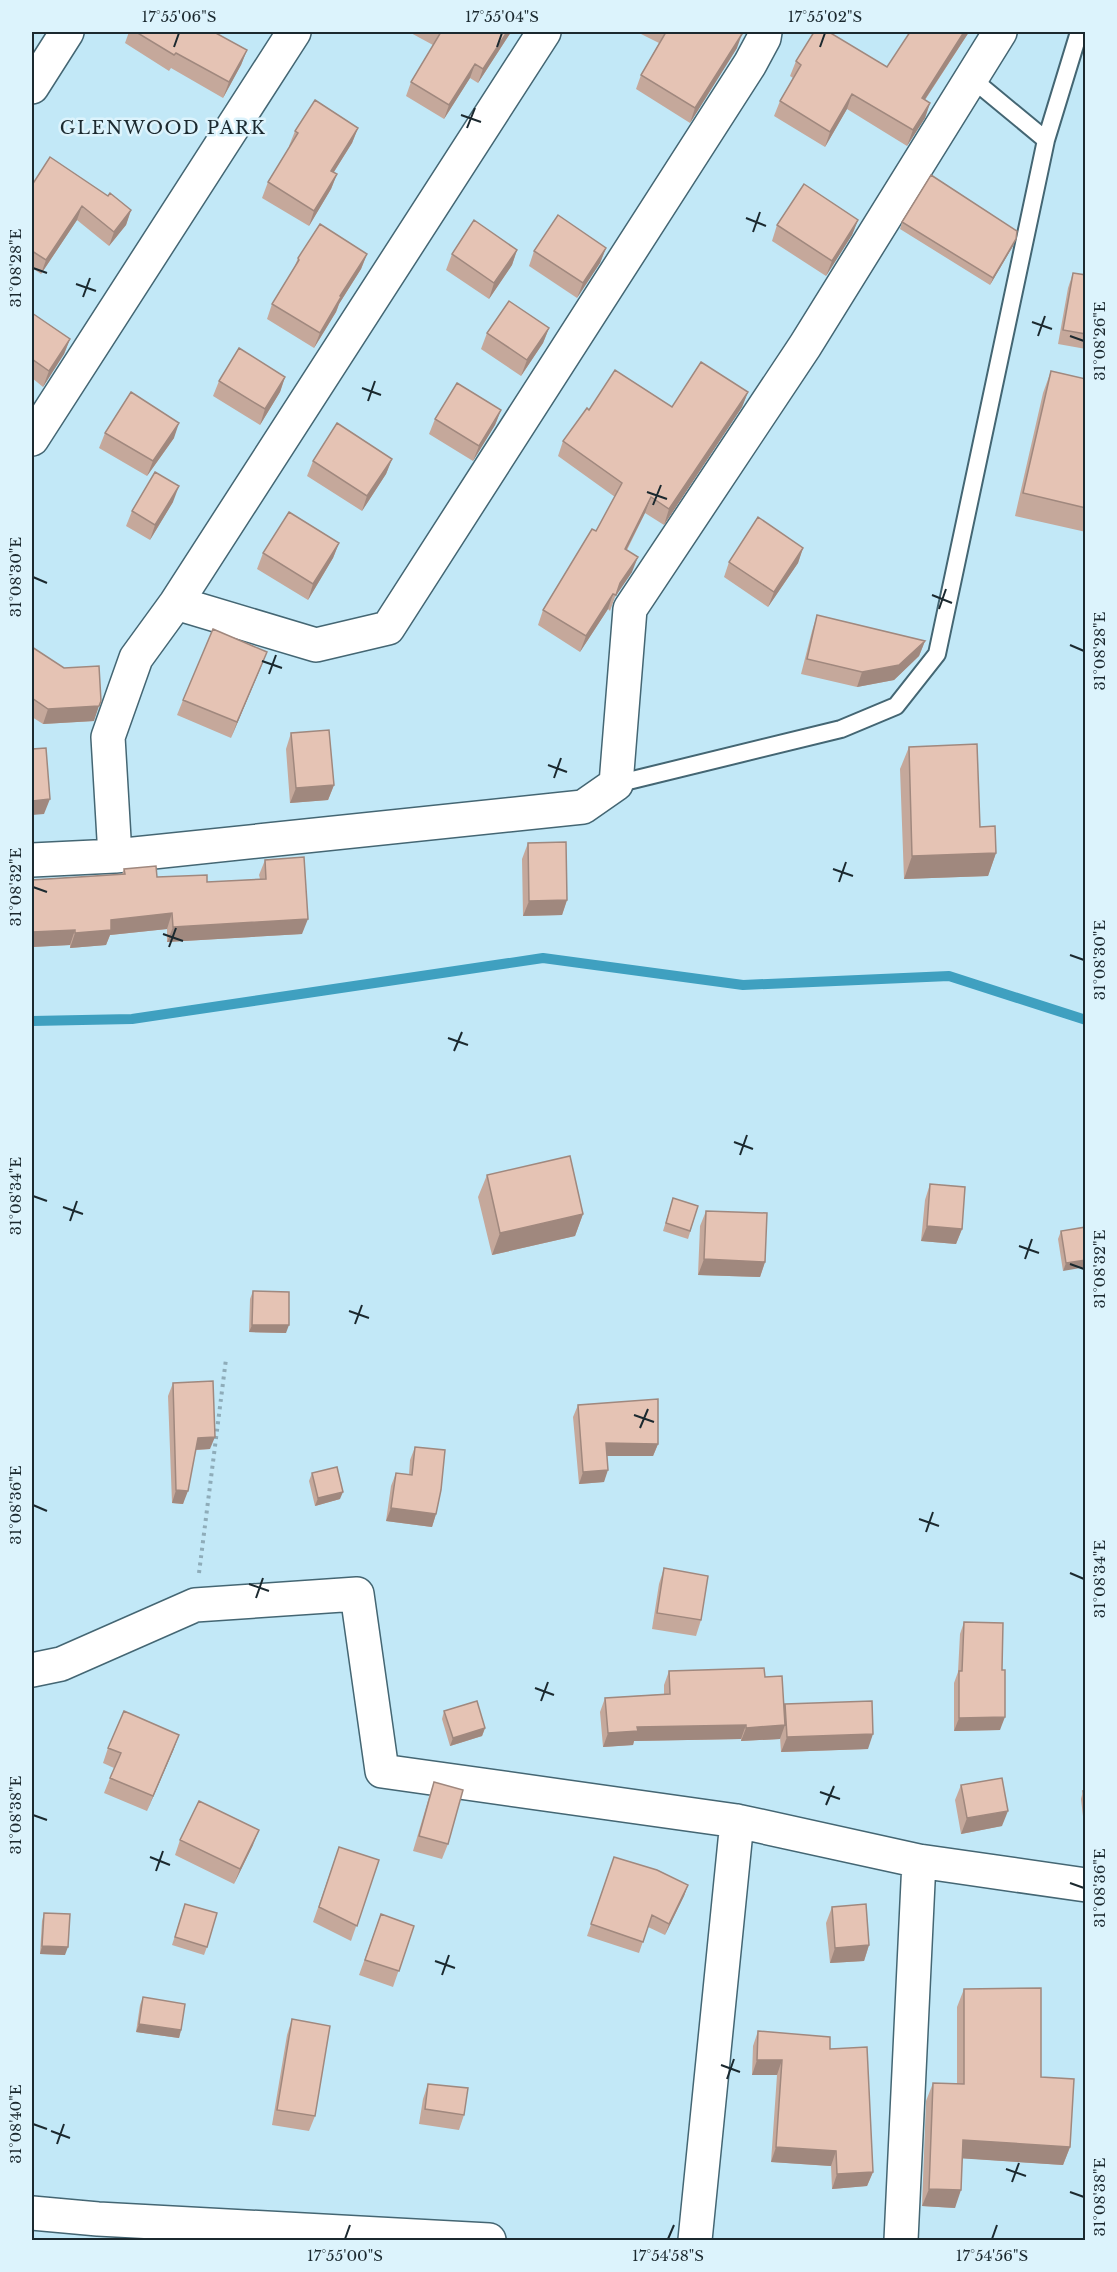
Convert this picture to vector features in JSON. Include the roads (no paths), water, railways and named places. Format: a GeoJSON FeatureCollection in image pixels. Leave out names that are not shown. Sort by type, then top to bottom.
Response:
{"type":"FeatureCollection","features":[{"type":"Feature","properties":{"kind":"street"},"geometry":{"type":"LineString","coordinates":[[32,87],[67,32]]}},
{"type":"Feature","properties":{"kind":"street"},"geometry":{"type":"LineString","coordinates":[[32,439],[294,32]]}},
{"type":"Feature","properties":{"kind":"street"},"geometry":{"type":"LineString","coordinates":[[115,856],[108,737],[136,658],[176,603],[544,32]]}},
{"type":"Feature","properties":{"kind":"street"},"geometry":{"type":"LineString","coordinates":[[176,603],[316,645],[388,628],[750,63],[765,32]]}},
{"type":"Feature","properties":{"kind":"street"},"geometry":{"type":"LineString","coordinates":[[32,860],[115,856],[583,807],[616,784],[630,609],[805,346],[1000,32]]}},
{"type":"Feature","properties":{"kind":"street"},"geometry":{"type":"LineString","coordinates":[[32,1670],[61,1664],[195,1605],[357,1594],[382,1771],[737,1821],[919,1861],[1086,1884]]}},
{"type":"Feature","properties":{"kind":"street"},"geometry":{"type":"LineString","coordinates":[[695,2241],[737,1821]]}},
{"type":"Feature","properties":{"kind":"street"},"geometry":{"type":"LineString","coordinates":[[901,2241],[919,1861]]}},
{"type":"Feature","properties":{"kind":"street"},"geometry":{"type":"LineString","coordinates":[[32,2213],[98,2230],[489,2241]]}},
{"type":"Feature","properties":{"kind":"lane"},"geometry":{"type":"LineString","coordinates":[[616,784],[841,729],[896,706],[937,654],[1046,140],[1079,32]]}},
{"type":"Feature","properties":{"kind":"lane"},"geometry":{"type":"LineString","coordinates":[[971,78],[1046,140]]}},
{"type":"Feature","properties":{"kind":"waterway"},"geometry":{"type":"LineString","coordinates":[[32,1021],[132,1019],[543,958],[743,985],[949,976],[1086,1020]]}},
{"type":"Feature","properties":{"kind":"district","name":"GLENWOOD PARK"},"geometry":{"type":"Point","coordinates":[163,128]}}]}
